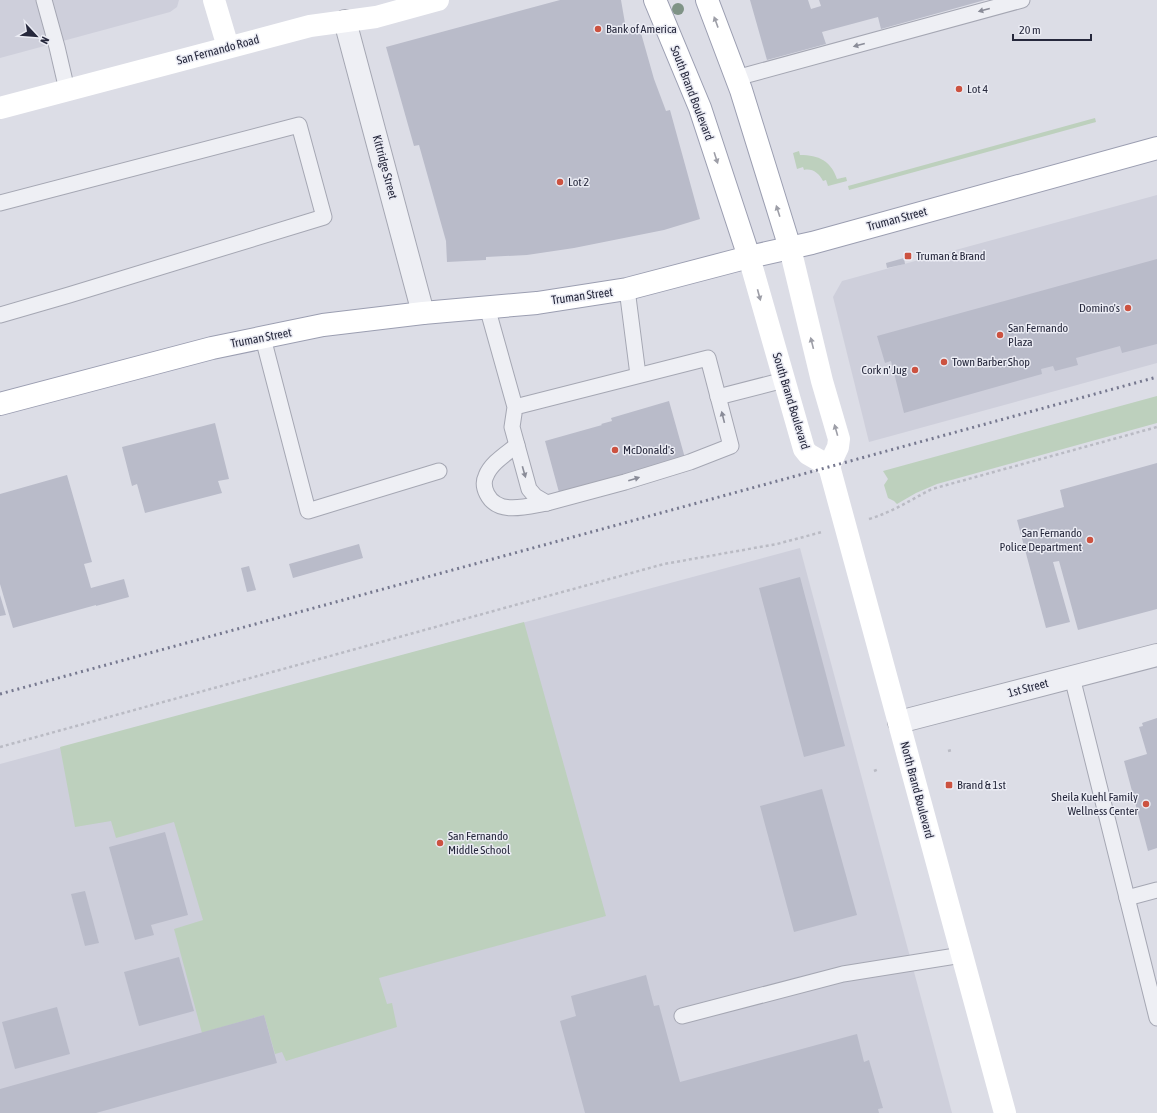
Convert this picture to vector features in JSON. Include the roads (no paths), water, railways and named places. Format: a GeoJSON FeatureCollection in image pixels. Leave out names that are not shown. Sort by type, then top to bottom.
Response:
{"type":"FeatureCollection","features":[{"type":"Feature","properties":{"kind":"main road"},"geometry":{"type":"LineString","coordinates":[[214,0],[228,47]]}},
{"type":"Feature","properties":{"kind":"main road","name":"San Fernando Road"},"geometry":{"type":"LineString","coordinates":[[0,108],[317,24],[376,17],[438,0]]}},
{"type":"Feature","properties":{"kind":"main road","name":"South Brand Boulevard"},"geometry":{"type":"LineString","coordinates":[[655,0],[700,108],[749,257],[804,449],[808,454],[829,466]]}},
{"type":"Feature","properties":{"kind":"main road"},"geometry":{"type":"LineString","coordinates":[[708,0],[736,78],[790,248],[820,374],[839,439],[838,447],[829,466]]}},
{"type":"Feature","properties":{"kind":"main road","name":"Truman Street"},"geometry":{"type":"LineString","coordinates":[[0,404],[212,348],[323,325],[424,313],[537,303],[627,289],[749,257],[790,248],[1157,148]]}},
{"type":"Feature","properties":{"kind":"main road","name":"North Brand Boulevard"},"geometry":{"type":"LineString","coordinates":[[829,466],[1005,1113]]}},
{"type":"Feature","properties":{"kind":"street","name":"Kittridge Street"},"geometry":{"type":"LineString","coordinates":[[345,21],[424,313]]}},
{"type":"Feature","properties":{"kind":"street","name":"1st Street"},"geometry":{"type":"LineString","coordinates":[[899,722],[1157,654]]}},
{"type":"Feature","properties":{"kind":"lane"},"geometry":{"type":"LineString","coordinates":[[44,0],[67,90]]}},
{"type":"Feature","properties":{"kind":"lane"},"geometry":{"type":"LineString","coordinates":[[736,78],[1022,0]]}},
{"type":"Feature","properties":{"kind":"lane"},"geometry":{"type":"LineString","coordinates":[[0,203],[298,125],[324,217],[0,315]]}},
{"type":"Feature","properties":{"kind":"lane"},"geometry":{"type":"LineString","coordinates":[[627,289],[638,376]]}},
{"type":"Feature","properties":{"kind":"lane"},"geometry":{"type":"LineString","coordinates":[[487,307],[515,407],[512,427],[529,489],[535,496],[547,503]]}},
{"type":"Feature","properties":{"kind":"lane"},"geometry":{"type":"LineString","coordinates":[[263,338],[308,511],[439,471]]}},
{"type":"Feature","properties":{"kind":"lane"},"geometry":{"type":"LineString","coordinates":[[515,407],[708,358],[731,446],[690,462],[625,482],[547,503],[512,509],[498,505],[488,496],[484,487],[485,476],[492,466],[517,445]]}},
{"type":"Feature","properties":{"kind":"lane"},"geometry":{"type":"LineString","coordinates":[[718,396],[784,380]]}},
{"type":"Feature","properties":{"kind":"lane"},"geometry":{"type":"LineString","coordinates":[[1072,677],[1157,1018]]}},
{"type":"Feature","properties":{"kind":"lane"},"geometry":{"type":"LineString","coordinates":[[1127,898],[1157,890]]}},
{"type":"Feature","properties":{"kind":"lane"},"geometry":{"type":"LineString","coordinates":[[682,1016],[843,974],[962,955]]}},
{"type":"Feature","properties":{"kind":"railway"},"geometry":{"type":"LineString","coordinates":[[0,694],[1157,377]]}},
{"type":"Feature","properties":{"kind":"place","name":"Bank of America"},"geometry":{"type":"Point","coordinates":[598,29]}},
{"type":"Feature","properties":{"kind":"place","name":"Lot 4"},"geometry":{"type":"Point","coordinates":[959,89]}},
{"type":"Feature","properties":{"kind":"place","name":"Lot 2"},"geometry":{"type":"Point","coordinates":[560,182]}},
{"type":"Feature","properties":{"kind":"place","name":"Truman & Brand"},"geometry":{"type":"Point","coordinates":[908,256]}},
{"type":"Feature","properties":{"kind":"place","name":"Domino's"},"geometry":{"type":"Point","coordinates":[1128,308]}},
{"type":"Feature","properties":{"kind":"place","name":"San Fernando Plaza"},"geometry":{"type":"Point","coordinates":[1000,335]}},
{"type":"Feature","properties":{"kind":"place","name":"Town Barber Shop"},"geometry":{"type":"Point","coordinates":[944,362]}},
{"type":"Feature","properties":{"kind":"place","name":"Cork n' Jug"},"geometry":{"type":"Point","coordinates":[915,370]}},
{"type":"Feature","properties":{"kind":"place","name":"McDonald's"},"geometry":{"type":"Point","coordinates":[615,450]}},
{"type":"Feature","properties":{"kind":"place","name":"San Fernando Police Department"},"geometry":{"type":"Point","coordinates":[1090,540]}},
{"type":"Feature","properties":{"kind":"place","name":"Brand & 1st"},"geometry":{"type":"Point","coordinates":[949,785]}},
{"type":"Feature","properties":{"kind":"place","name":"Sheila Kuehl Family Wellness Center"},"geometry":{"type":"Point","coordinates":[1146,804]}},
{"type":"Feature","properties":{"kind":"place","name":"San Fernando Middle School"},"geometry":{"type":"Point","coordinates":[440,843]}}]}
